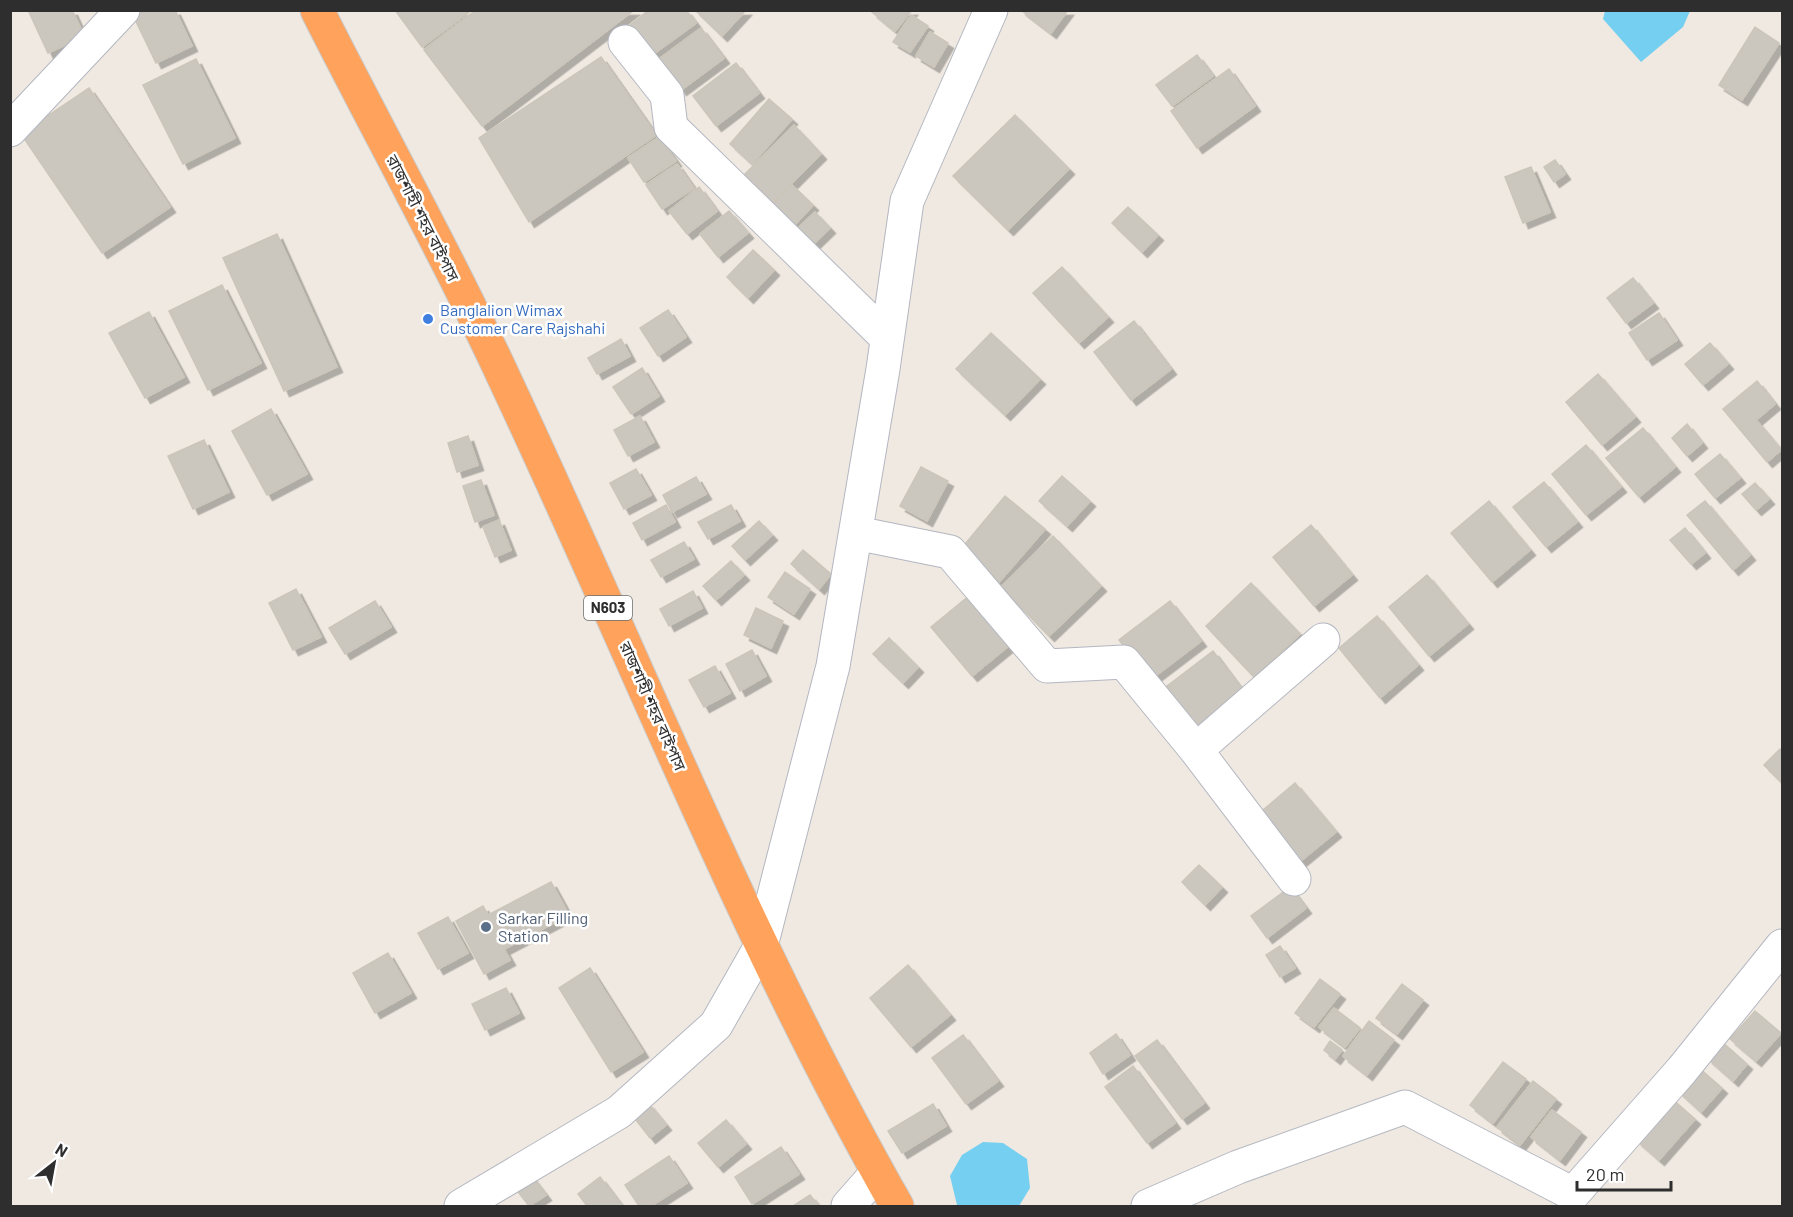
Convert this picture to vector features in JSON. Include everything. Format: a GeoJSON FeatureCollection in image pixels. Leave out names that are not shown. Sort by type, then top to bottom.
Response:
{"type":"FeatureCollection","features":[{"type":"Feature","properties":{"kind":"highway","name":"রাজশাহী শহর বাইপাস"},"geometry":{"type":"LineString","coordinates":[[317,10],[504,377],[761,946],[839,1104],[897,1206]]}},
{"type":"Feature","properties":{"kind":"street"},"geometry":{"type":"LineString","coordinates":[[10,130],[123,10]]}},
{"type":"Feature","properties":{"kind":"street"},"geometry":{"type":"LineString","coordinates":[[461,1206],[619,1112],[716,1025],[761,946],[833,666],[907,201],[991,10]]}},
{"type":"Feature","properties":{"kind":"street"},"geometry":{"type":"LineString","coordinates":[[625,42],[667,95],[671,126],[887,338]]}},
{"type":"Feature","properties":{"kind":"street"},"geometry":{"type":"LineString","coordinates":[[856,532],[950,552],[1047,666],[1124,662],[1196,750],[1294,879]]}},
{"type":"Feature","properties":{"kind":"street"},"geometry":{"type":"LineString","coordinates":[[1196,750],[1323,640]]}},
{"type":"Feature","properties":{"kind":"street"},"geometry":{"type":"LineString","coordinates":[[1148,1206],[1238,1167],[1405,1107],[1573,1194],[1780,956]]}},
{"type":"Feature","properties":{"kind":"street"},"geometry":{"type":"LineString","coordinates":[[848,1206],[878,1173]]}},
{"type":"Feature","properties":{"kind":"water"},"geometry":{"type":"Polygon","coordinates":[[[1605,10],[1690,11],[1683,27],[1641,62],[1603,19],[1605,10]]]}},
{"type":"Feature","properties":{"kind":"water"},"geometry":{"type":"Polygon","coordinates":[[[983,1142],[1003,1143],[1027,1159],[1030,1188],[1019,1206],[957,1205],[950,1176],[962,1155],[983,1142]]]}},
{"type":"Feature","properties":{"kind":"building"},"geometry":{"type":"Polygon","coordinates":[[[28,10],[72,10],[84,36],[48,53],[28,10]]]}},
{"type":"Feature","properties":{"kind":"building"},"geometry":{"type":"Polygon","coordinates":[[[175,10],[192,46],[156,63],[131,11],[175,10]]]}},
{"type":"Feature","properties":{"kind":"building"},"geometry":{"type":"Polygon","coordinates":[[[395,10],[472,10],[422,47],[395,10]]]}},
{"type":"Feature","properties":{"kind":"building"},"geometry":{"type":"Polygon","coordinates":[[[476,10],[634,10],[482,126],[424,50],[476,10]]]}},
{"type":"Feature","properties":{"kind":"building"},"geometry":{"type":"Polygon","coordinates":[[[649,10],[686,10],[696,23],[652,55],[630,25],[649,10]]]}},
{"type":"Feature","properties":{"kind":"building"},"geometry":{"type":"Polygon","coordinates":[[[695,10],[746,10],[722,36],[695,10]]]}},
{"type":"Feature","properties":{"kind":"building"},"geometry":{"type":"Polygon","coordinates":[[[873,10],[912,10],[895,31],[872,12],[873,10]]]}},
{"type":"Feature","properties":{"kind":"building"},"geometry":{"type":"Polygon","coordinates":[[[1021,10],[1068,10],[1051,33],[1021,10]]]}},
{"type":"Feature","properties":{"kind":"building"},"geometry":{"type":"Polygon","coordinates":[[[911,15],[928,26],[910,52],[893,42],[911,15]]]}},
{"type":"Feature","properties":{"kind":"building"},"geometry":{"type":"Polygon","coordinates":[[[1755,27],[1779,43],[1742,100],[1719,85],[1755,27]]]}},
{"type":"Feature","properties":{"kind":"building"},"geometry":{"type":"Polygon","coordinates":[[[701,28],[724,58],[681,90],[658,60],[701,28]]]}},
{"type":"Feature","properties":{"kind":"building"},"geometry":{"type":"Polygon","coordinates":[[[930,32],[948,43],[934,67],[916,56],[930,32]]]}},
{"type":"Feature","properties":{"kind":"building"},"geometry":{"type":"Polygon","coordinates":[[[1197,55],[1213,76],[1172,106],[1156,85],[1197,55]]]}},
{"type":"Feature","properties":{"kind":"building"},"geometry":{"type":"Polygon","coordinates":[[[601,57],[656,135],[529,222],[479,138],[601,57]]]}},
{"type":"Feature","properties":{"kind":"building"},"geometry":{"type":"Polygon","coordinates":[[[196,59],[235,138],[183,164],[143,85],[196,59]]]}},
{"type":"Feature","properties":{"kind":"building"},"geometry":{"type":"Polygon","coordinates":[[[736,63],[759,93],[716,126],[693,96],[736,63]]]}},
{"type":"Feature","properties":{"kind":"building"},"geometry":{"type":"Polygon","coordinates":[[[1229,69],[1255,106],[1197,148],[1171,111],[1229,69]]]}},
{"type":"Feature","properties":{"kind":"building"},"geometry":{"type":"Polygon","coordinates":[[[89,88],[170,207],[102,253],[21,134],[89,88]]]}},
{"type":"Feature","properties":{"kind":"building"},"geometry":{"type":"Polygon","coordinates":[[[769,99],[792,119],[752,164],[730,144],[769,99]]]}},
{"type":"Feature","properties":{"kind":"building"},"geometry":{"type":"Polygon","coordinates":[[[1015,115],[1069,169],[1008,230],[953,176],[1015,115]]]}},
{"type":"Feature","properties":{"kind":"building"},"geometry":{"type":"Polygon","coordinates":[[[794,125],[821,154],[769,206],[741,178],[794,125]]]}},
{"type":"Feature","properties":{"kind":"building"},"geometry":{"type":"Polygon","coordinates":[[[659,137],[676,161],[644,182],[628,158],[659,137]]]}},
{"type":"Feature","properties":{"kind":"building"},"geometry":{"type":"Polygon","coordinates":[[[1555,160],[1565,174],[1554,182],[1544,167],[1555,160]]]}},
{"type":"Feature","properties":{"kind":"building"},"geometry":{"type":"Polygon","coordinates":[[[677,164],[694,188],[662,209],[646,185],[677,164]]]}},
{"type":"Feature","properties":{"kind":"building"},"geometry":{"type":"Polygon","coordinates":[[[1531,167],[1550,212],[1523,223],[1505,177],[1531,167]]]}},
{"type":"Feature","properties":{"kind":"building"},"geometry":{"type":"Polygon","coordinates":[[[792,185],[813,205],[787,233],[766,213],[792,185]]]}},
{"type":"Feature","properties":{"kind":"building"},"geometry":{"type":"Polygon","coordinates":[[[699,187],[717,211],[687,234],[669,211],[699,187]]]}},
{"type":"Feature","properties":{"kind":"building"},"geometry":{"type":"Polygon","coordinates":[[[1128,207],[1158,235],[1142,252],[1112,223],[1128,207]]]}},
{"type":"Feature","properties":{"kind":"building"},"geometry":{"type":"Polygon","coordinates":[[[729,211],[748,233],[718,257],[700,234],[729,211]]]}},
{"type":"Feature","properties":{"kind":"building"},"geometry":{"type":"Polygon","coordinates":[[[815,212],[830,228],[805,252],[790,236],[815,212]]]}},
{"type":"Feature","properties":{"kind":"building"},"geometry":{"type":"Polygon","coordinates":[[[277,234],[337,367],[284,391],[223,258],[277,234]]]}},
{"type":"Feature","properties":{"kind":"building"},"geometry":{"type":"Polygon","coordinates":[[[753,250],[774,270],[748,298],[727,277],[753,250]]]}},
{"type":"Feature","properties":{"kind":"building"},"geometry":{"type":"Polygon","coordinates":[[[1062,267],[1108,317],[1079,343],[1033,293],[1062,267]]]}},
{"type":"Feature","properties":{"kind":"building"},"geometry":{"type":"Polygon","coordinates":[[[1633,278],[1653,303],[1626,323],[1607,298],[1633,278]]]}},
{"type":"Feature","properties":{"kind":"building"},"geometry":{"type":"Polygon","coordinates":[[[222,285],[261,363],[208,390],[169,311],[222,285]]]}},
{"type":"Feature","properties":{"kind":"building"},"geometry":{"type":"Polygon","coordinates":[[[668,310],[686,337],[658,356],[640,328],[668,310]]]}},
{"type":"Feature","properties":{"kind":"building"},"geometry":{"type":"Polygon","coordinates":[[[149,312],[184,377],[145,398],[109,333],[149,312]]]}},
{"type":"Feature","properties":{"kind":"building"},"geometry":{"type":"Polygon","coordinates":[[[1659,313],[1677,340],[1647,360],[1629,333],[1659,313]]]}},
{"type":"Feature","properties":{"kind":"building"},"geometry":{"type":"Polygon","coordinates":[[[1134,321],[1171,369],[1131,400],[1094,352],[1134,321]]]}},
{"type":"Feature","properties":{"kind":"building"},"geometry":{"type":"Polygon","coordinates":[[[991,333],[1040,379],[1005,415],[956,369],[991,333]]]}},
{"type":"Feature","properties":{"kind":"building"},"geometry":{"type":"Polygon","coordinates":[[[621,339],[630,356],[597,374],[588,358],[621,339]]]}},
{"type":"Feature","properties":{"kind":"building"},"geometry":{"type":"Polygon","coordinates":[[[1710,343],[1728,364],[1703,385],[1685,364],[1710,343]]]}},
{"type":"Feature","properties":{"kind":"building"},"geometry":{"type":"Polygon","coordinates":[[[642,368],[659,396],[631,414],[613,387],[642,368]]]}},
{"type":"Feature","properties":{"kind":"building"},"geometry":{"type":"Polygon","coordinates":[[[1598,374],[1635,417],[1602,445],[1566,402],[1598,374]]]}},
{"type":"Feature","properties":{"kind":"building"},"geometry":{"type":"Polygon","coordinates":[[[1757,381],[1775,404],[1756,420],[1781,450],[1767,462],[1723,409],[1757,381]]]}},
{"type":"Feature","properties":{"kind":"building"},"geometry":{"type":"Polygon","coordinates":[[[271,409],[307,474],[267,495],[232,431],[271,409]]]}},
{"type":"Feature","properties":{"kind":"building"},"geometry":{"type":"Polygon","coordinates":[[[640,416],[654,442],[628,456],[614,430],[640,416]]]}},
{"type":"Feature","properties":{"kind":"building"},"geometry":{"type":"Polygon","coordinates":[[[1687,424],[1702,443],[1687,456],[1672,438],[1687,424]]]}},
{"type":"Feature","properties":{"kind":"building"},"geometry":{"type":"Polygon","coordinates":[[[1643,428],[1675,467],[1639,497],[1606,458],[1643,428]]]}},
{"type":"Feature","properties":{"kind":"building"},"geometry":{"type":"Polygon","coordinates":[[[468,436],[478,465],[457,472],[448,443],[468,436]]]}},
{"type":"Feature","properties":{"kind":"building"},"geometry":{"type":"Polygon","coordinates":[[[204,440],[229,492],[193,509],[168,456],[204,440]]]}},
{"type":"Feature","properties":{"kind":"building"},"geometry":{"type":"Polygon","coordinates":[[[1586,445],[1621,487],[1586,515],[1552,474],[1586,445]]]}},
{"type":"Feature","properties":{"kind":"building"},"geometry":{"type":"Polygon","coordinates":[[[1720,454],[1740,478],[1715,498],[1695,474],[1720,454]]]}},
{"type":"Feature","properties":{"kind":"building"},"geometry":{"type":"Polygon","coordinates":[[[921,467],[948,481],[927,521],[900,506],[921,467]]]}},
{"type":"Feature","properties":{"kind":"building"},"geometry":{"type":"Polygon","coordinates":[[[636,469],[651,495],[624,509],[610,483],[636,469]]]}},
{"type":"Feature","properties":{"kind":"building"},"geometry":{"type":"Polygon","coordinates":[[[1062,476],[1090,501],[1067,526],[1039,501],[1062,476]]]}},
{"type":"Feature","properties":{"kind":"building"},"geometry":{"type":"Polygon","coordinates":[[[696,477],[706,494],[672,512],[663,495],[696,477]]]}},
{"type":"Feature","properties":{"kind":"building"},"geometry":{"type":"Polygon","coordinates":[[[481,480],[494,515],[475,522],[463,486],[481,480]]]}},
{"type":"Feature","properties":{"kind":"building"},"geometry":{"type":"Polygon","coordinates":[[[1544,482],[1577,522],[1546,547],[1513,507],[1544,482]]]}},
{"type":"Feature","properties":{"kind":"building"},"geometry":{"type":"Polygon","coordinates":[[[1755,483],[1769,499],[1756,510],[1742,494],[1755,483]]]}},
{"type":"Feature","properties":{"kind":"building"},"geometry":{"type":"Polygon","coordinates":[[[1005,496],[1045,529],[999,582],[961,549],[1005,496]]]}},
{"type":"Feature","properties":{"kind":"building"},"geometry":{"type":"Polygon","coordinates":[[[1489,501],[1530,550],[1492,582],[1451,533],[1489,501]]]}},
{"type":"Feature","properties":{"kind":"building"},"geometry":{"type":"Polygon","coordinates":[[[1705,501],[1750,555],[1733,570],[1687,515],[1705,501]]]}},
{"type":"Feature","properties":{"kind":"building"},"geometry":{"type":"Polygon","coordinates":[[[666,505],[675,522],[642,540],[633,523],[666,505]]]}},
{"type":"Feature","properties":{"kind":"building"},"geometry":{"type":"Polygon","coordinates":[[[731,505],[740,521],[708,539],[698,522],[731,505]]]}},
{"type":"Feature","properties":{"kind":"building"},"geometry":{"type":"Polygon","coordinates":[[[499,520],[511,550],[495,557],[483,527],[499,520]]]}},
{"type":"Feature","properties":{"kind":"building"},"geometry":{"type":"Polygon","coordinates":[[[759,521],[772,535],[745,560],[732,546],[759,521]]]}},
{"type":"Feature","properties":{"kind":"building"},"geometry":{"type":"Polygon","coordinates":[[[1311,525],[1352,575],[1314,606],[1273,557],[1311,525]]]}},
{"type":"Feature","properties":{"kind":"building"},"geometry":{"type":"Polygon","coordinates":[[[1685,528],[1705,553],[1691,564],[1670,540],[1685,528]]]}},
{"type":"Feature","properties":{"kind":"building"},"geometry":{"type":"Polygon","coordinates":[[[1053,536],[1101,586],[1049,636],[1001,587],[1053,536]]]}},
{"type":"Feature","properties":{"kind":"building"},"geometry":{"type":"Polygon","coordinates":[[[684,542],[694,559],[661,577],[651,560],[684,542]]]}},
{"type":"Feature","properties":{"kind":"building"},"geometry":{"type":"Polygon","coordinates":[[[803,550],[831,574],[819,589],[791,564],[803,550]]]}},
{"type":"Feature","properties":{"kind":"building"},"geometry":{"type":"Polygon","coordinates":[[[731,561],[744,575],[716,600],[703,586],[731,561]]]}},
{"type":"Feature","properties":{"kind":"building"},"geometry":{"type":"Polygon","coordinates":[[[785,572],[810,589],[794,614],[768,597],[785,572]]]}},
{"type":"Feature","properties":{"kind":"building"},"geometry":{"type":"Polygon","coordinates":[[[1427,575],[1468,624],[1429,656],[1389,607],[1427,575]]]}},
{"type":"Feature","properties":{"kind":"building"},"geometry":{"type":"Polygon","coordinates":[[[1251,583],[1300,634],[1254,677],[1206,626],[1251,583]]]}},
{"type":"Feature","properties":{"kind":"building"},"geometry":{"type":"Polygon","coordinates":[[[296,589],[321,637],[293,650],[269,603],[296,589]]]}},
{"type":"Feature","properties":{"kind":"building"},"geometry":{"type":"Polygon","coordinates":[[[693,591],[702,608],[669,626],[660,609],[693,591]]]}},
{"type":"Feature","properties":{"kind":"building"},"geometry":{"type":"Polygon","coordinates":[[[970,595],[1011,644],[972,676],[931,627],[970,595]]]}},
{"type":"Feature","properties":{"kind":"building"},"geometry":{"type":"Polygon","coordinates":[[[375,601],[391,627],[345,654],[329,628],[375,601]]]}},
{"type":"Feature","properties":{"kind":"building"},"geometry":{"type":"Polygon","coordinates":[[[1170,601],[1201,641],[1150,680],[1119,640],[1170,601]]]}},
{"type":"Feature","properties":{"kind":"building"},"geometry":{"type":"Polygon","coordinates":[[[756,608],[783,621],[771,648],[744,635],[756,608]]]}},
{"type":"Feature","properties":{"kind":"building"},"geometry":{"type":"Polygon","coordinates":[[[1377,616],[1418,665],[1380,698],[1339,648],[1377,616]]]}},
{"type":"Feature","properties":{"kind":"building"},"geometry":{"type":"Polygon","coordinates":[[[889,638],[918,667],[903,683],[873,654],[889,638]]]}},
{"type":"Feature","properties":{"kind":"building"},"geometry":{"type":"Polygon","coordinates":[[[752,650],[766,676],[740,691],[726,664],[752,650]]]}},
{"type":"Feature","properties":{"kind":"building"},"geometry":{"type":"Polygon","coordinates":[[[1213,651],[1243,691],[1193,730],[1162,690],[1213,651]]]}},
{"type":"Feature","properties":{"kind":"building"},"geometry":{"type":"Polygon","coordinates":[[[715,666],[730,693],[704,707],[689,680],[715,666]]]}},
{"type":"Feature","properties":{"kind":"building"},"geometry":{"type":"Polygon","coordinates":[[[1780,749],[1782,751],[1782,783],[1764,765],[1780,749]]]}},
{"type":"Feature","properties":{"kind":"building"},"geometry":{"type":"Polygon","coordinates":[[[1295,783],[1336,832],[1297,864],[1257,815],[1295,783]]]}},
{"type":"Feature","properties":{"kind":"building"},"geometry":{"type":"Polygon","coordinates":[[[1199,865],[1222,887],[1205,905],[1182,882],[1199,865]]]}},
{"type":"Feature","properties":{"kind":"building"},"geometry":{"type":"Polygon","coordinates":[[[551,882],[569,915],[504,949],[510,960],[484,974],[456,921],[483,906],[488,915],[551,882]]]}},
{"type":"Feature","properties":{"kind":"building"},"geometry":{"type":"Polygon","coordinates":[[[1290,887],[1306,908],[1267,938],[1251,916],[1290,887]]]}},
{"type":"Feature","properties":{"kind":"building"},"geometry":{"type":"Polygon","coordinates":[[[448,917],[468,953],[438,969],[418,933],[448,917]]]}},
{"type":"Feature","properties":{"kind":"building"},"geometry":{"type":"Polygon","coordinates":[[[1280,946],[1295,968],[1280,977],[1266,955],[1280,946]]]}},
{"type":"Feature","properties":{"kind":"building"},"geometry":{"type":"Polygon","coordinates":[[[388,953],[411,993],[375,1013],[353,973],[388,953]]]}},
{"type":"Feature","properties":{"kind":"building"},"geometry":{"type":"Polygon","coordinates":[[[908,965],[950,1015],[911,1047],[870,998],[908,965]]]}},
{"type":"Feature","properties":{"kind":"building"},"geometry":{"type":"Polygon","coordinates":[[[590,968],[643,1052],[611,1072],[559,988],[590,968]]]}},
{"type":"Feature","properties":{"kind":"building"},"geometry":{"type":"Polygon","coordinates":[[[1320,979],[1340,994],[1314,1027],[1295,1013],[1320,979]]]}},
{"type":"Feature","properties":{"kind":"building"},"geometry":{"type":"Polygon","coordinates":[[[1402,984],[1423,1000],[1397,1034],[1376,1018],[1402,984]]]}},
{"type":"Feature","properties":{"kind":"building"},"geometry":{"type":"Polygon","coordinates":[[[506,988],[519,1013],[485,1030],[472,1004],[506,988]]]}},
{"type":"Feature","properties":{"kind":"building"},"geometry":{"type":"Polygon","coordinates":[[[1334,1008],[1360,1028],[1345,1047],[1319,1027],[1334,1008]]]}},
{"type":"Feature","properties":{"kind":"building"},"geometry":{"type":"Polygon","coordinates":[[[1755,1011],[1781,1033],[1756,1061],[1730,1039],[1755,1011]]]}},
{"type":"Feature","properties":{"kind":"building"},"geometry":{"type":"Polygon","coordinates":[[[1369,1021],[1394,1040],[1367,1075],[1343,1056],[1369,1021]]]}},
{"type":"Feature","properties":{"kind":"building"},"geometry":{"type":"Polygon","coordinates":[[[1116,1034],[1130,1055],[1103,1074],[1090,1053],[1116,1034]]]}},
{"type":"Feature","properties":{"kind":"building"},"geometry":{"type":"Polygon","coordinates":[[[963,1035],[998,1081],[966,1104],[932,1058],[963,1035]]]}},
{"type":"Feature","properties":{"kind":"building"},"geometry":{"type":"Polygon","coordinates":[[[1157,1040],[1204,1103],[1182,1119],[1135,1056],[1157,1040]]]}},
{"type":"Feature","properties":{"kind":"building"},"geometry":{"type":"Polygon","coordinates":[[[1330,1041],[1342,1050],[1335,1059],[1324,1050],[1330,1041]]]}},
{"type":"Feature","properties":{"kind":"building"},"geometry":{"type":"Polygon","coordinates":[[[1721,1041],[1747,1064],[1733,1081],[1707,1058],[1721,1041]]]}},
{"type":"Feature","properties":{"kind":"building"},"geometry":{"type":"Polygon","coordinates":[[[1503,1062],[1526,1079],[1493,1123],[1470,1105],[1503,1062]]]}},
{"type":"Feature","properties":{"kind":"building"},"geometry":{"type":"Polygon","coordinates":[[[1133,1066],[1175,1123],[1147,1143],[1105,1087],[1133,1066]]]}},
{"type":"Feature","properties":{"kind":"building"},"geometry":{"type":"Polygon","coordinates":[[[1699,1068],[1722,1088],[1701,1112],[1678,1091],[1699,1068]]]}},
{"type":"Feature","properties":{"kind":"building"},"geometry":{"type":"Polygon","coordinates":[[[1533,1081],[1556,1099],[1520,1145],[1497,1127],[1533,1081]]]}},
{"type":"Feature","properties":{"kind":"building"},"geometry":{"type":"Polygon","coordinates":[[[1672,1099],[1695,1119],[1659,1160],[1636,1140],[1672,1099]]]}},
{"type":"Feature","properties":{"kind":"building"},"geometry":{"type":"Polygon","coordinates":[[[648,1103],[666,1125],[650,1138],[632,1115],[648,1103]]]}},
{"type":"Feature","properties":{"kind":"building"},"geometry":{"type":"Polygon","coordinates":[[[933,1104],[946,1126],[902,1153],[888,1131],[933,1104]]]}},
{"type":"Feature","properties":{"kind":"building"},"geometry":{"type":"Polygon","coordinates":[[[1552,1110],[1581,1132],[1560,1160],[1531,1137],[1552,1110]]]}},
{"type":"Feature","properties":{"kind":"building"},"geometry":{"type":"Polygon","coordinates":[[[726,1120],[746,1144],[718,1167],[698,1143],[726,1120]]]}},
{"type":"Feature","properties":{"kind":"building"},"geometry":{"type":"Polygon","coordinates":[[[781,1147],[799,1174],[752,1204],[735,1177],[781,1147]]]}},
{"type":"Feature","properties":{"kind":"building"},"geometry":{"type":"Polygon","coordinates":[[[669,1156],[687,1183],[651,1206],[639,1206],[625,1185],[669,1156]]]}},
{"type":"Feature","properties":{"kind":"building"},"geometry":{"type":"Polygon","coordinates":[[[528,1172],[546,1195],[529,1206],[512,1184],[528,1172]]]}},
{"type":"Feature","properties":{"kind":"building"},"geometry":{"type":"Polygon","coordinates":[[[600,1177],[622,1206],[587,1206],[578,1194],[600,1177]]]}},
{"type":"Feature","properties":{"kind":"building"},"geometry":{"type":"Polygon","coordinates":[[[810,1195],[819,1206],[793,1206],[810,1195]]]}},
{"type":"Feature","properties":{"kind":"place","name":"Banglalion Wimax Customer Care Rajshahi"},"geometry":{"type":"Point","coordinates":[428,319]}},
{"type":"Feature","properties":{"kind":"place","name":"Sarkar Filling Station"},"geometry":{"type":"Point","coordinates":[486,927]}}]}
